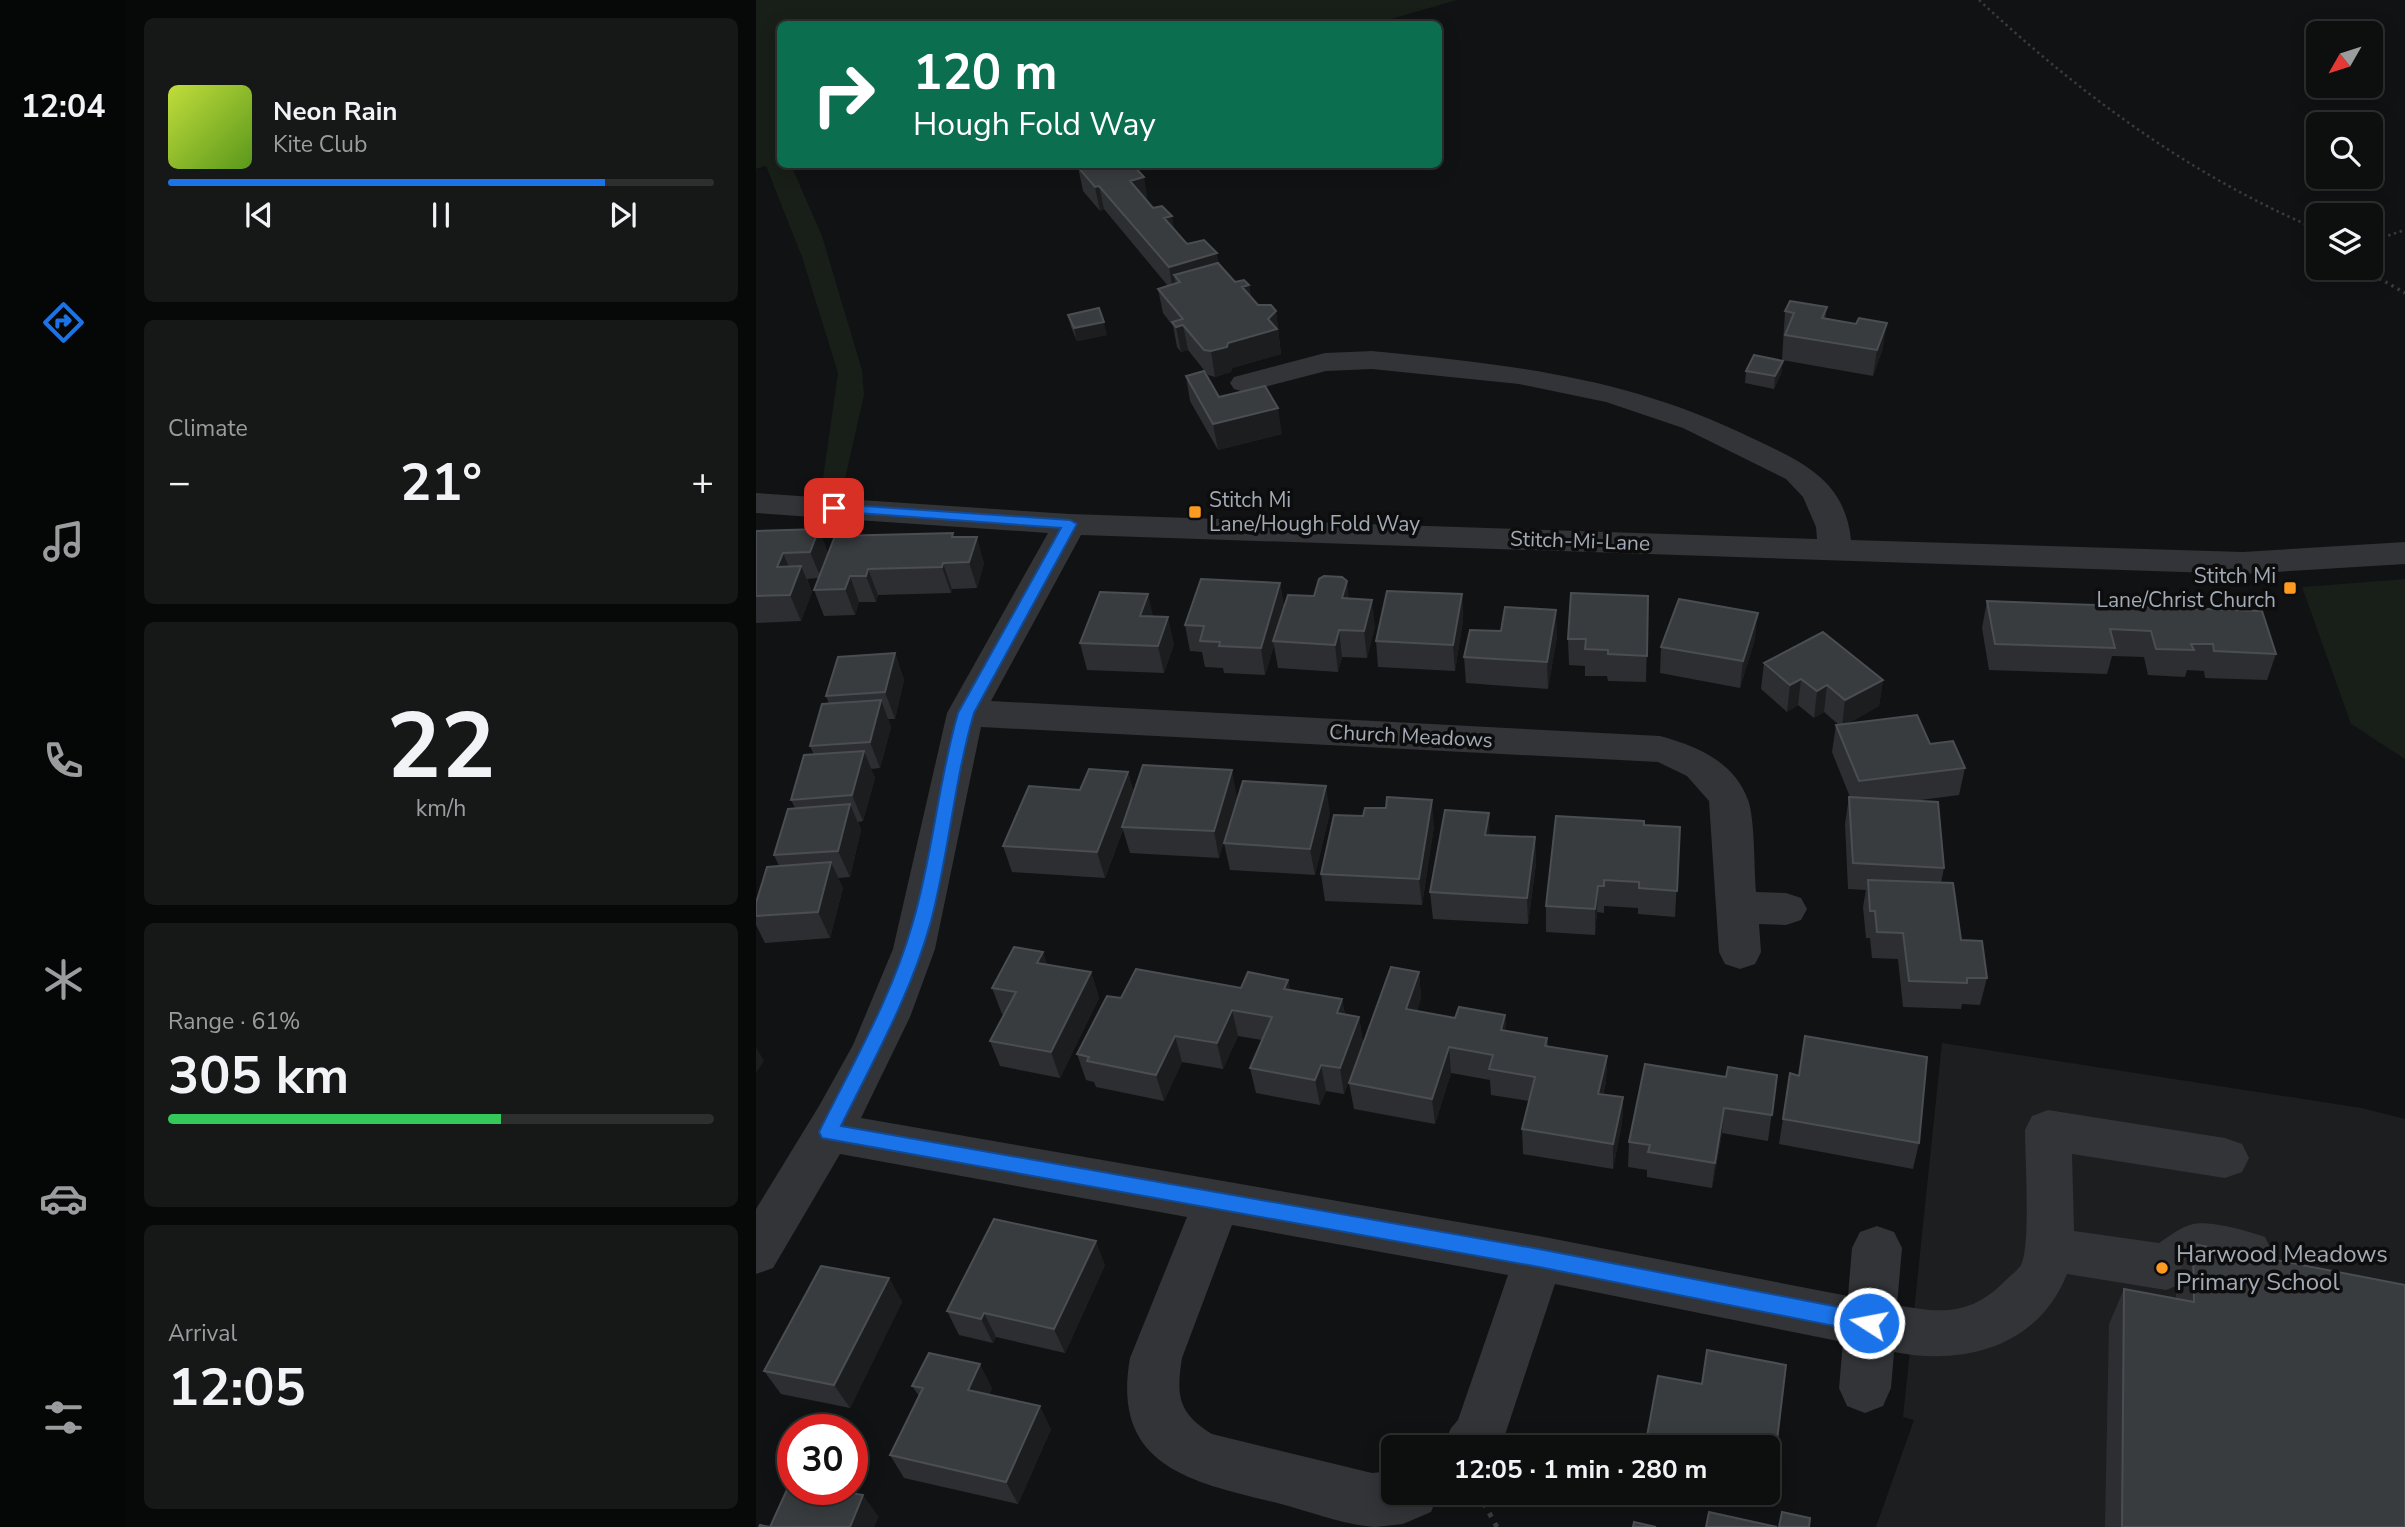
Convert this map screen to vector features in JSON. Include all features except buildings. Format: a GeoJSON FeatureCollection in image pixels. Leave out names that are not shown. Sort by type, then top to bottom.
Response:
{"type":"FeatureCollection","features":[{"type":"Feature","properties":{"kind":"street"},"geometry":{"type":"LineString","coordinates":[[1245,383],[1325,362],[1372,360],[1519,375],[1613,394],[1695,421],[1797,472],[1818,494],[1833,527],[1835,550]]}},
{"type":"Feature","properties":{"kind":"street","name":"Stitch-Mi-Lane"},"geometry":{"type":"LineString","coordinates":[[756,503],[1070,524],[2243,563],[2405,553]]}},
{"type":"Feature","properties":{"kind":"street"},"geometry":{"type":"LineString","coordinates":[[756,1252],[829,1132],[903,982],[923,920],[957,745],[966,713],[1070,524]]}},
{"type":"Feature","properties":{"kind":"street","name":"Church Meadows"},"geometry":{"type":"LineString","coordinates":[[966,713],[1660,749],[1703,767],[1719,782],[1729,801],[1740,952]]}},
{"type":"Feature","properties":{"kind":"street"},"geometry":{"type":"LineString","coordinates":[[1737,907],[1786,909]]}},
{"type":"Feature","properties":{"kind":"street"},"geometry":{"type":"LineString","coordinates":[[829,1132],[1539,1258],[1923,1334],[1950,1336],[1980,1330],[2005,1315],[2042,1276],[2048,1250],[2048,1130],[2225,1158]]}},
{"type":"Feature","properties":{"kind":"street"},"geometry":{"type":"LineString","coordinates":[[1217,1200],[1156,1358],[1152,1402],[1163,1427],[1180,1446],[1202,1458],[1372,1500],[1381,1499]]}},
{"type":"Feature","properties":{"kind":"street"},"geometry":{"type":"LineString","coordinates":[[2048,1250],[2166,1267],[2196,1245],[2248,1252]]}},
{"type":"Feature","properties":{"kind":"street"},"geometry":{"type":"LineString","coordinates":[[1865,1388],[1877,1248]]}},
{"type":"Feature","properties":{"kind":"street"},"geometry":{"type":"LineString","coordinates":[[1479,1435],[1539,1258]]}},
{"type":"Feature","properties":{"kind":"path"},"geometry":{"type":"LineString","coordinates":[[1979,0],[2054,67],[2152,138],[2242,195],[2306,224]]}},
{"type":"Feature","properties":{"kind":"path"},"geometry":{"type":"LineString","coordinates":[[2383,237],[2405,230]]}},
{"type":"Feature","properties":{"kind":"path"},"geometry":{"type":"LineString","coordinates":[[2382,280],[2405,293]]}},
{"type":"Feature","properties":{"kind":"path"},"geometry":{"type":"LineString","coordinates":[[1485,1505],[1497,1527]]}},
{"type":"Feature","properties":{"kind":"shaded area"},"geometry":{"type":"Polygon","coordinates":[[[756,0],[1457,0],[1384,21],[777,21],[777,168],[792,168],[822,236],[862,370],[864,395],[842,492],[823,478],[838,373],[802,257],[766,166],[756,169],[756,0]]]}},
{"type":"Feature","properties":{"kind":"shaded area"},"geometry":{"type":"Polygon","coordinates":[[[2405,579],[2405,759],[2351,724],[2302,587],[2405,579]]]}},
{"type":"Feature","properties":{"kind":"shaded area","name":"Harwood Meadows Primary School"},"geometry":{"type":"Polygon","coordinates":[[[1942,1043],[2361,1108],[2405,1119],[2405,1527],[1876,1527],[1914,1420],[1903,1417],[1942,1043]]]}},
{"type":"Feature","properties":{"kind":"place","name":"Stitch Mi Lane/Hough Fold Way"},"geometry":{"type":"Point","coordinates":[1195,512]}},
{"type":"Feature","properties":{"kind":"place","name":"Stitch Mi Lane/Christ Church"},"geometry":{"type":"Point","coordinates":[2290,588]}},
{"type":"Feature","properties":{"kind":"place","name":"Harwood Meadows Primary School"},"geometry":{"type":"Point","coordinates":[2162,1268]}},
{"type":"Feature","properties":{"kind":"route"},"geometry":{"type":"LineString","coordinates":[[834,508],[1070,524],[966,713],[957,745],[923,920],[903,982],[829,1132],[1539,1258],[1869,1323]]}}]}
